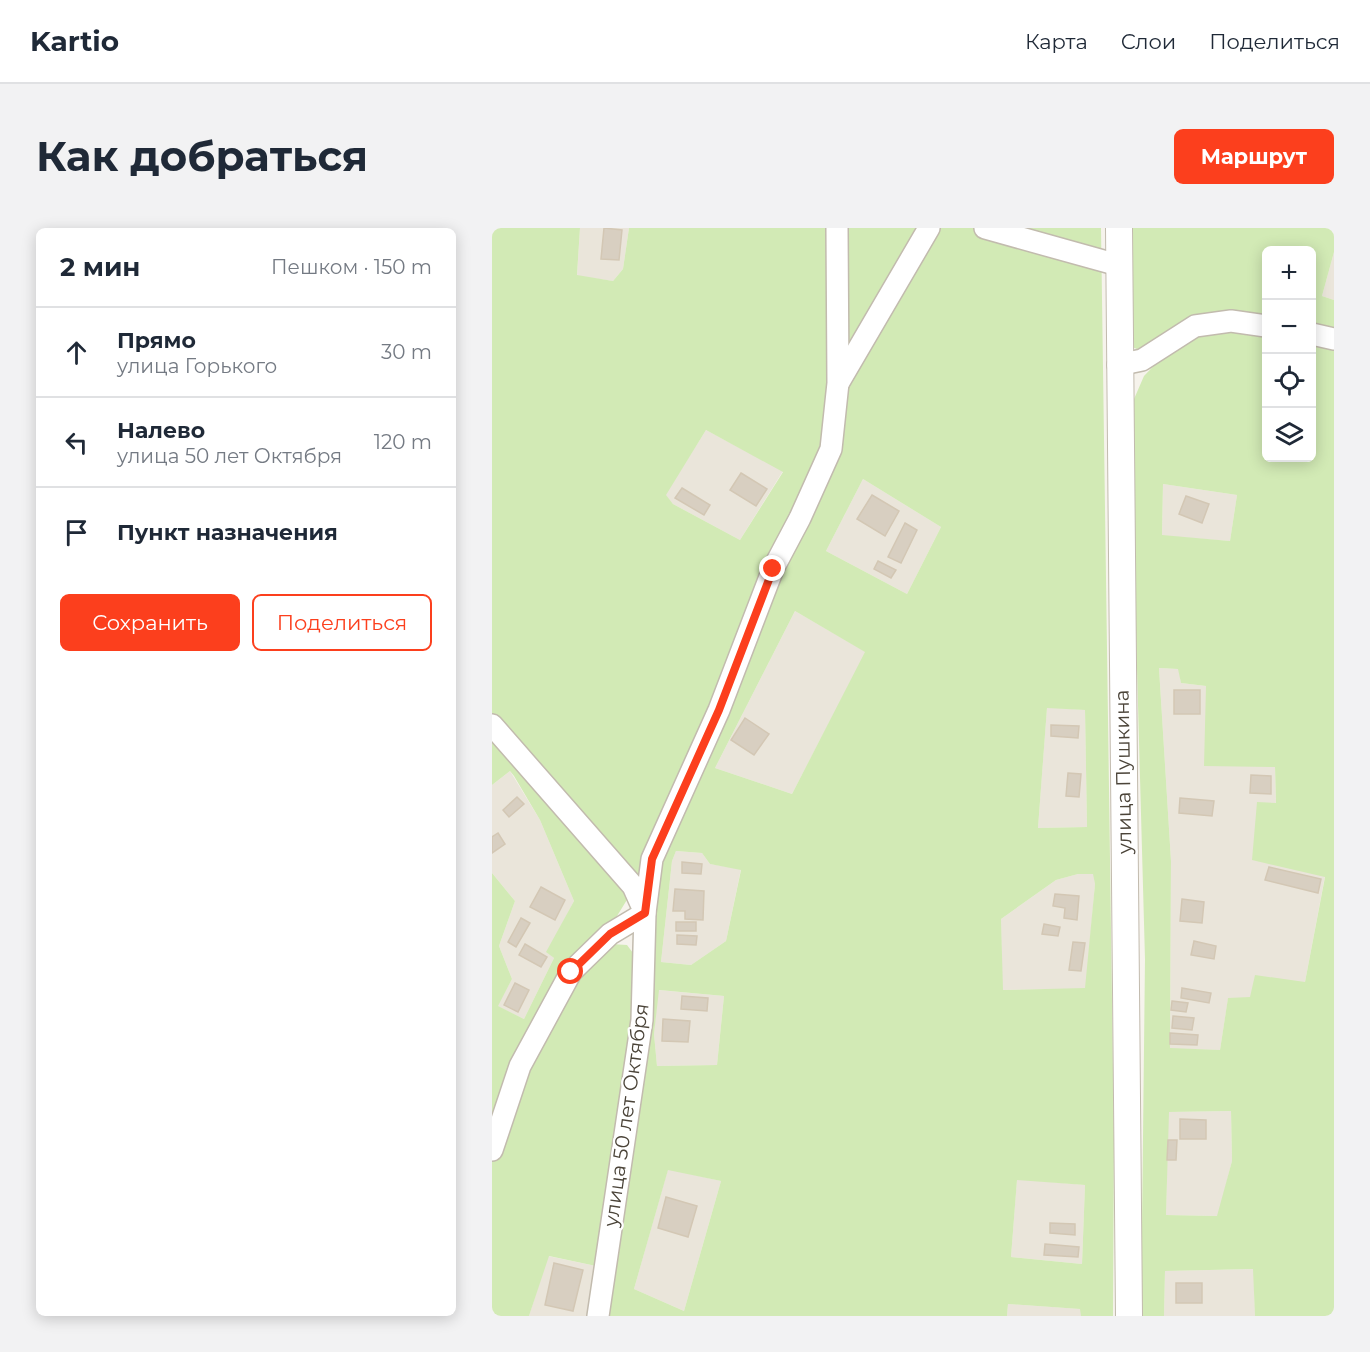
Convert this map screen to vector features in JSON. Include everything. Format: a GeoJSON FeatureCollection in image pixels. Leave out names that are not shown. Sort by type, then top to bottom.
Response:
{"type":"FeatureCollection","features":[{"type":"Feature","properties":{"kind":"street","name":"улица 50 лет Октября"},"geometry":{"type":"LineString","coordinates":[[598,1316],[642,1020],[645,913],[652,859],[719,710],[773,569],[800,518],[831,449],[838,383],[837,228]]}},
{"type":"Feature","properties":{"kind":"street"},"geometry":{"type":"LineString","coordinates":[[838,383],[930,228]]}},
{"type":"Feature","properties":{"kind":"street"},"geometry":{"type":"LineString","coordinates":[[985,228],[1118,265]]}},
{"type":"Feature","properties":{"kind":"street","name":"улица Пушкина"},"geometry":{"type":"LineString","coordinates":[[1119,228],[1118,365],[1129,1316]]}},
{"type":"Feature","properties":{"kind":"street"},"geometry":{"type":"LineString","coordinates":[[1118,365],[1142,360],[1195,326],[1231,321],[1262,325]]}},
{"type":"Feature","properties":{"kind":"street"},"geometry":{"type":"LineString","coordinates":[[1316,335],[1334,339]]}},
{"type":"Feature","properties":{"kind":"street","name":"улица 50 лет Октября"},"geometry":{"type":"LineString","coordinates":[[492,725],[633,886],[645,913]]}},
{"type":"Feature","properties":{"kind":"street"},"geometry":{"type":"LineString","coordinates":[[492,1150],[520,1066],[571,972],[610,934],[645,913]]}},
{"type":"Feature","properties":{"kind":"shaded area"},"geometry":{"type":"Polygon","coordinates":[[[580,228],[629,228],[623,269],[613,281],[577,276],[580,228]]]}},
{"type":"Feature","properties":{"kind":"shaded area"},"geometry":{"type":"Polygon","coordinates":[[[1334,252],[1334,300],[1322,296],[1334,252]]]}},
{"type":"Feature","properties":{"kind":"shaded area"},"geometry":{"type":"Polygon","coordinates":[[[706,430],[783,471],[740,540],[673,504],[665,495],[706,430]]]}},
{"type":"Feature","properties":{"kind":"shaded area"},"geometry":{"type":"Polygon","coordinates":[[[863,479],[941,527],[907,594],[826,551],[863,479]]]}},
{"type":"Feature","properties":{"kind":"shaded area"},"geometry":{"type":"Polygon","coordinates":[[[1163,484],[1237,495],[1230,541],[1162,536],[1163,484]]]}},
{"type":"Feature","properties":{"kind":"shaded area"},"geometry":{"type":"Polygon","coordinates":[[[795,611],[866,652],[792,794],[715,768],[795,611]]]}},
{"type":"Feature","properties":{"kind":"shaded area"},"geometry":{"type":"Polygon","coordinates":[[[1159,668],[1179,669],[1181,683],[1206,686],[1275,767],[1276,804],[1257,803],[1325,876],[1305,982],[1250,998],[1228,999],[1220,1050],[1170,1049],[1171,861],[1159,668]]]}},
{"type":"Feature","properties":{"kind":"shaded area"},"geometry":{"type":"Polygon","coordinates":[[[1047,707],[1085,710],[1087,827],[1038,828],[1047,707]]]}},
{"type":"Feature","properties":{"kind":"shaded area"},"geometry":{"type":"Polygon","coordinates":[[[510,771],[540,820],[574,901],[547,952],[554,958],[524,1019],[497,1006],[512,979],[499,946],[515,901],[492,873],[492,785],[510,771]]]}},
{"type":"Feature","properties":{"kind":"shaded area"},"geometry":{"type":"Polygon","coordinates":[[[676,851],[702,853],[710,864],[741,869],[726,941],[691,965],[661,962],[672,861],[676,851]]]}},
{"type":"Feature","properties":{"kind":"shaded area"},"geometry":{"type":"Polygon","coordinates":[[[1078,874],[1094,874],[1095,884],[1086,989],[1002,990],[1001,919],[1056,880],[1078,874]]]}},
{"type":"Feature","properties":{"kind":"shaded area"},"geometry":{"type":"Polygon","coordinates":[[[658,990],[724,996],[717,1065],[657,1066],[654,1034],[658,990]]]}},
{"type":"Feature","properties":{"kind":"shaded area"},"geometry":{"type":"Polygon","coordinates":[[[1231,1111],[1232,1161],[1218,1216],[1166,1215],[1168,1112],[1231,1111]]]}},
{"type":"Feature","properties":{"kind":"shaded area"},"geometry":{"type":"Polygon","coordinates":[[[668,1169],[721,1181],[684,1311],[634,1289],[668,1169]]]}},
{"type":"Feature","properties":{"kind":"shaded area"},"geometry":{"type":"Polygon","coordinates":[[[1017,1179],[1085,1185],[1082,1264],[1011,1257],[1017,1179]]]}},
{"type":"Feature","properties":{"kind":"shaded area"},"geometry":{"type":"Polygon","coordinates":[[[548,1256],[596,1266],[589,1316],[529,1316],[548,1256]]]}},
{"type":"Feature","properties":{"kind":"shaded area"},"geometry":{"type":"Polygon","coordinates":[[[1254,1269],[1255,1316],[1164,1316],[1165,1271],[1254,1269]]]}},
{"type":"Feature","properties":{"kind":"shaded area"},"geometry":{"type":"Polygon","coordinates":[[[1008,1304],[1081,1309],[1081,1316],[1007,1316],[1008,1304]]]}},
{"type":"Feature","properties":{"kind":"green space"},"geometry":{"type":"Polygon","coordinates":[[[492,228],[580,228],[577,275],[613,281],[623,269],[629,228],[1101,228],[1114,1139],[1113,1316],[1081,1316],[1080,1309],[1008,1304],[1007,1316],[605,1316],[652,899],[667,850],[824,449],[641,877],[617,916],[564,974],[492,1136],[492,873],[515,901],[499,946],[512,979],[498,1006],[524,1019],[554,958],[546,952],[574,901],[540,820],[514,776],[510,771],[492,785],[492,228]],[[706,430],[666,495],[673,504],[740,540],[783,472],[706,430]],[[863,479],[826,551],[907,594],[941,527],[863,479]],[[795,611],[715,768],[792,794],[865,652],[795,611]],[[1047,708],[1038,828],[1087,827],[1085,710],[1047,708]],[[676,851],[672,861],[661,962],[691,965],[726,941],[741,870],[710,864],[702,853],[676,851]],[[1078,874],[1056,880],[1001,919],[1003,990],[1085,988],[1095,884],[1093,874],[1078,874]],[[659,990],[654,1034],[657,1066],[717,1065],[724,996],[659,990]],[[668,1170],[634,1289],[684,1311],[721,1181],[668,1170]],[[1017,1180],[1011,1257],[1082,1264],[1085,1185],[1017,1180]]]}},
{"type":"Feature","properties":{"kind":"green space"},"geometry":{"type":"Polygon","coordinates":[[[1127,228],[1334,228],[1334,252],[1322,296],[1334,300],[1334,330],[1316,328],[1316,246],[1262,246],[1262,320],[1139,350],[1128,345],[1127,228]]]}},
{"type":"Feature","properties":{"kind":"green space"},"geometry":{"type":"Polygon","coordinates":[[[1231,327],[1262,331],[1262,462],[1316,462],[1316,341],[1334,345],[1334,1316],[1255,1316],[1253,1269],[1165,1271],[1164,1316],[1141,1316],[1145,959],[1132,487],[1134,399],[1144,376],[1168,351],[1196,333],[1231,327]],[[1163,484],[1162,535],[1230,541],[1237,495],[1163,484]],[[1159,668],[1171,861],[1170,1048],[1220,1050],[1228,998],[1250,997],[1255,975],[1305,982],[1325,877],[1252,860],[1257,802],[1276,803],[1275,767],[1204,766],[1206,686],[1181,683],[1178,669],[1159,668]],[[1231,1111],[1169,1112],[1166,1215],[1217,1216],[1232,1161],[1231,1111]]]}},
{"type":"Feature","properties":{"kind":"green space"},"geometry":{"type":"Polygon","coordinates":[[[611,944],[627,945],[636,957],[634,1026],[596,1266],[549,1256],[529,1316],[492,1316],[492,1161],[510,1118],[524,1073],[576,979],[611,944]]]}},
{"type":"Feature","properties":{"kind":"building"},"geometry":{"type":"Polygon","coordinates":[[[604,228],[622,230],[619,260],[601,259],[604,228]]]}},
{"type":"Feature","properties":{"kind":"building"},"geometry":{"type":"Polygon","coordinates":[[[741,473],[767,489],[756,506],[730,490],[741,473]]]}},
{"type":"Feature","properties":{"kind":"building"},"geometry":{"type":"Polygon","coordinates":[[[682,488],[710,505],[704,515],[675,498],[682,488]]]}},
{"type":"Feature","properties":{"kind":"building"},"geometry":{"type":"Polygon","coordinates":[[[872,495],[899,511],[885,536],[857,519],[872,495]]]}},
{"type":"Feature","properties":{"kind":"building"},"geometry":{"type":"Polygon","coordinates":[[[1186,496],[1209,504],[1202,523],[1179,514],[1186,496]]]}},
{"type":"Feature","properties":{"kind":"building"},"geometry":{"type":"Polygon","coordinates":[[[905,523],[917,530],[901,563],[888,557],[905,523]]]}},
{"type":"Feature","properties":{"kind":"building"},"geometry":{"type":"Polygon","coordinates":[[[878,561],[896,570],[891,578],[874,569],[878,561]]]}},
{"type":"Feature","properties":{"kind":"building"},"geometry":{"type":"Polygon","coordinates":[[[1174,690],[1200,690],[1200,714],[1174,714],[1174,690]]]}},
{"type":"Feature","properties":{"kind":"building"},"geometry":{"type":"Polygon","coordinates":[[[745,718],[769,734],[754,755],[731,740],[745,718]]]}},
{"type":"Feature","properties":{"kind":"building"},"geometry":{"type":"Polygon","coordinates":[[[1051,725],[1079,726],[1078,738],[1051,736],[1051,725]]]}},
{"type":"Feature","properties":{"kind":"building"},"geometry":{"type":"Polygon","coordinates":[[[1068,773],[1081,774],[1079,797],[1066,796],[1068,773]]]}},
{"type":"Feature","properties":{"kind":"building"},"geometry":{"type":"Polygon","coordinates":[[[1251,775],[1271,776],[1271,794],[1250,793],[1251,775]]]}},
{"type":"Feature","properties":{"kind":"building"},"geometry":{"type":"Polygon","coordinates":[[[517,797],[524,804],[509,817],[503,810],[517,797]]]}},
{"type":"Feature","properties":{"kind":"building"},"geometry":{"type":"Polygon","coordinates":[[[1180,798],[1214,801],[1212,816],[1179,813],[1180,798]]]}},
{"type":"Feature","properties":{"kind":"building"},"geometry":{"type":"Polygon","coordinates":[[[498,833],[505,844],[492,853],[492,837],[498,833]]]}},
{"type":"Feature","properties":{"kind":"building"},"geometry":{"type":"Polygon","coordinates":[[[682,862],[702,864],[701,874],[682,873],[682,862]]]}},
{"type":"Feature","properties":{"kind":"building"},"geometry":{"type":"Polygon","coordinates":[[[1269,867],[1321,879],[1318,893],[1265,880],[1269,867]]]}},
{"type":"Feature","properties":{"kind":"building"},"geometry":{"type":"Polygon","coordinates":[[[541,887],[565,900],[555,920],[530,907],[541,887]]]}},
{"type":"Feature","properties":{"kind":"building"},"geometry":{"type":"Polygon","coordinates":[[[675,889],[704,891],[703,920],[685,919],[685,911],[673,911],[675,889]]]}},
{"type":"Feature","properties":{"kind":"building"},"geometry":{"type":"Polygon","coordinates":[[[1055,894],[1079,896],[1077,920],[1064,918],[1065,908],[1053,906],[1055,894]]]}},
{"type":"Feature","properties":{"kind":"building"},"geometry":{"type":"Polygon","coordinates":[[[1182,899],[1204,902],[1202,923],[1180,921],[1182,899]]]}},
{"type":"Feature","properties":{"kind":"building"},"geometry":{"type":"Polygon","coordinates":[[[521,918],[530,923],[516,947],[508,942],[521,918]]]}},
{"type":"Feature","properties":{"kind":"building"},"geometry":{"type":"Polygon","coordinates":[[[676,922],[696,922],[696,931],[676,931],[676,922]]]}},
{"type":"Feature","properties":{"kind":"building"},"geometry":{"type":"Polygon","coordinates":[[[1044,924],[1060,927],[1058,936],[1042,934],[1044,924]]]}},
{"type":"Feature","properties":{"kind":"building"},"geometry":{"type":"Polygon","coordinates":[[[677,935],[697,936],[696,945],[677,944],[677,935]]]}},
{"type":"Feature","properties":{"kind":"building"},"geometry":{"type":"Polygon","coordinates":[[[1194,941],[1216,946],[1214,959],[1191,955],[1194,941]]]}},
{"type":"Feature","properties":{"kind":"building"},"geometry":{"type":"Polygon","coordinates":[[[1073,942],[1085,943],[1081,971],[1069,970],[1073,942]]]}},
{"type":"Feature","properties":{"kind":"building"},"geometry":{"type":"Polygon","coordinates":[[[525,944],[547,957],[541,967],[519,955],[525,944]]]}},
{"type":"Feature","properties":{"kind":"building"},"geometry":{"type":"Polygon","coordinates":[[[515,983],[529,990],[518,1012],[504,1005],[515,983]]]}},
{"type":"Feature","properties":{"kind":"building"},"geometry":{"type":"Polygon","coordinates":[[[1182,988],[1211,993],[1209,1003],[1181,998],[1182,988]]]}},
{"type":"Feature","properties":{"kind":"building"},"geometry":{"type":"Polygon","coordinates":[[[682,996],[708,998],[707,1011],[681,1009],[682,996]]]}},
{"type":"Feature","properties":{"kind":"building"},"geometry":{"type":"Polygon","coordinates":[[[1172,1001],[1188,1003],[1186,1012],[1171,1010],[1172,1001]]]}},
{"type":"Feature","properties":{"kind":"building"},"geometry":{"type":"Polygon","coordinates":[[[1173,1016],[1194,1018],[1192,1030],[1172,1028],[1173,1016]]]}},
{"type":"Feature","properties":{"kind":"building"},"geometry":{"type":"Polygon","coordinates":[[[663,1019],[690,1021],[688,1042],[662,1041],[663,1019]]]}},
{"type":"Feature","properties":{"kind":"building"},"geometry":{"type":"Polygon","coordinates":[[[1170,1033],[1198,1035],[1197,1045],[1170,1044],[1170,1033]]]}},
{"type":"Feature","properties":{"kind":"building"},"geometry":{"type":"Polygon","coordinates":[[[1180,1119],[1206,1120],[1206,1139],[1180,1139],[1180,1119]]]}},
{"type":"Feature","properties":{"kind":"building"},"geometry":{"type":"Polygon","coordinates":[[[1168,1140],[1177,1140],[1176,1160],[1167,1160],[1168,1140]]]}},
{"type":"Feature","properties":{"kind":"building"},"geometry":{"type":"Polygon","coordinates":[[[666,1197],[697,1206],[688,1237],[658,1228],[666,1197]]]}},
{"type":"Feature","properties":{"kind":"building"},"geometry":{"type":"Polygon","coordinates":[[[1050,1223],[1075,1224],[1075,1235],[1050,1233],[1050,1223]]]}},
{"type":"Feature","properties":{"kind":"building"},"geometry":{"type":"Polygon","coordinates":[[[1045,1244],[1079,1247],[1078,1257],[1044,1255],[1045,1244]]]}},
{"type":"Feature","properties":{"kind":"building"},"geometry":{"type":"Polygon","coordinates":[[[554,1263],[583,1270],[573,1311],[545,1305],[554,1263]]]}},
{"type":"Feature","properties":{"kind":"building"},"geometry":{"type":"Polygon","coordinates":[[[1176,1283],[1202,1283],[1202,1303],[1176,1303],[1176,1283]]]}},
{"type":"Feature","properties":{"kind":"route"},"geometry":{"type":"LineString","coordinates":[[571,972],[610,934],[645,913],[652,859],[719,710],[773,569]]}}]}
